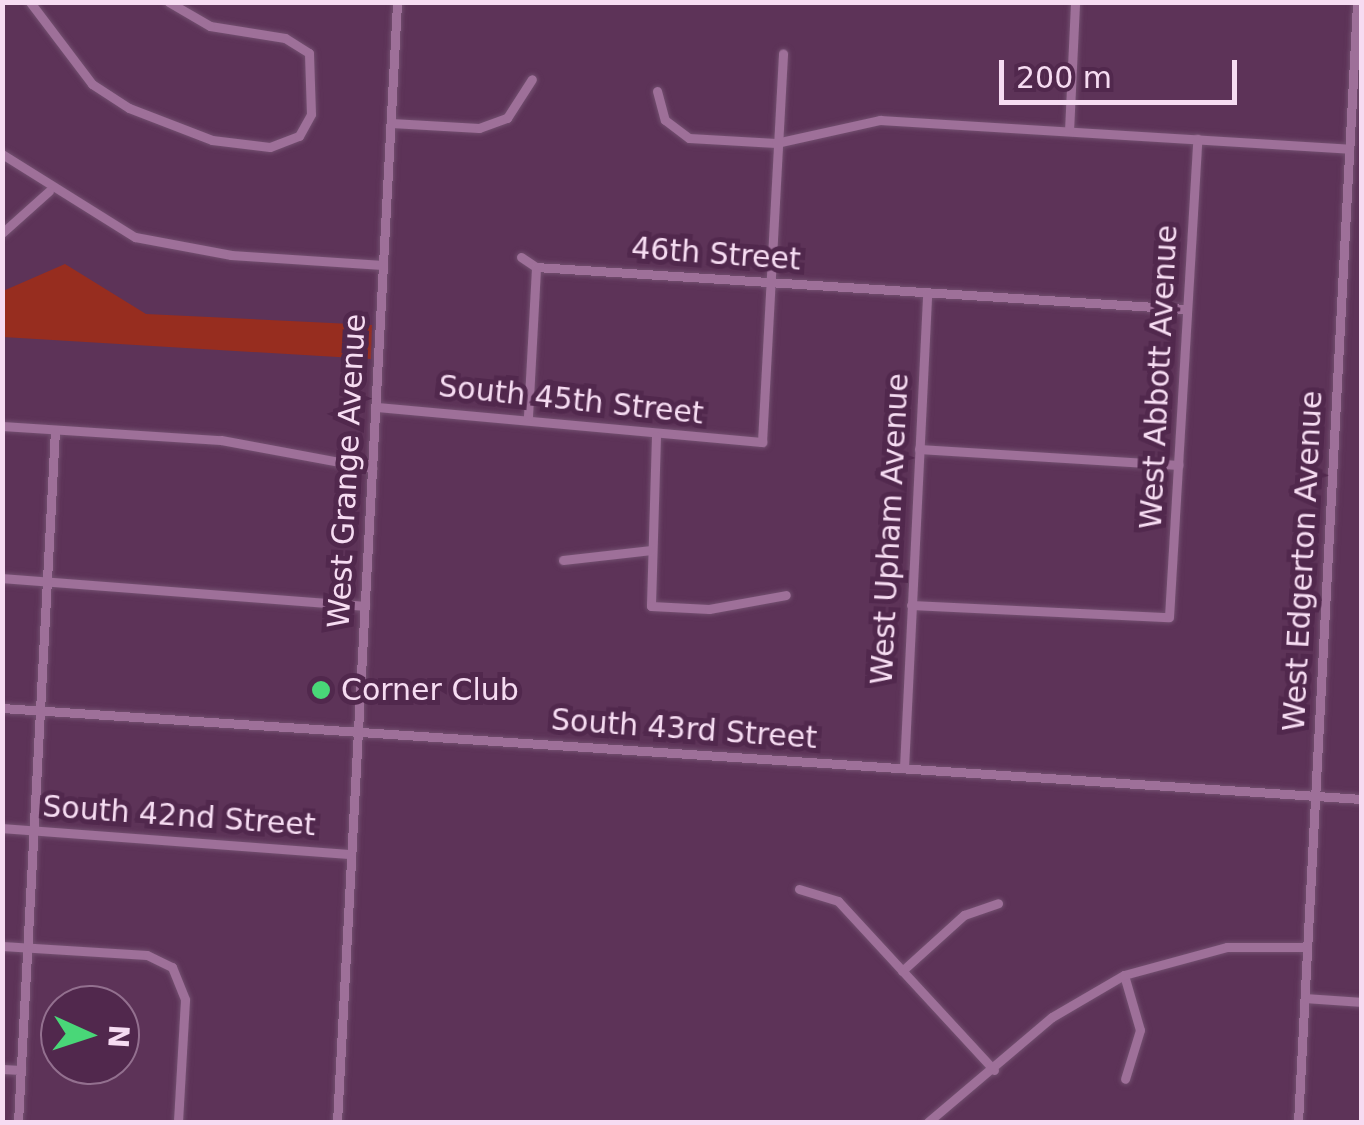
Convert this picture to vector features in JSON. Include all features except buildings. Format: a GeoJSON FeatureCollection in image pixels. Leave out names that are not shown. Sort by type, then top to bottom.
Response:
{"type":"FeatureCollection","features":[{"type":"Feature","properties":{"kind":"street"},"geometry":{"type":"LineString","coordinates":[[30,2],[92,84],[128,108],[212,140],[270,147],[299,136],[311,114],[308,53],[286,38],[210,26],[170,2]]}},
{"type":"Feature","properties":{"kind":"street","name":"West Grange Avenue"},"geometry":{"type":"LineString","coordinates":[[337,1122],[398,2]]}},
{"type":"Feature","properties":{"kind":"street"},"geometry":{"type":"LineString","coordinates":[[1069,131],[1075,2]]}},
{"type":"Feature","properties":{"kind":"street","name":"West Edgerton Avenue"},"geometry":{"type":"LineString","coordinates":[[1298,1122],[1356,2]]}},
{"type":"Feature","properties":{"kind":"street"},"geometry":{"type":"LineString","coordinates":[[771,282],[782,54]]}},
{"type":"Feature","properties":{"kind":"street"},"geometry":{"type":"LineString","coordinates":[[391,123],[480,128],[507,118],[532,80]]}},
{"type":"Feature","properties":{"kind":"street"},"geometry":{"type":"LineString","coordinates":[[657,91],[679,135],[776,142],[880,120],[1349,150]]}},
{"type":"Feature","properties":{"kind":"street","name":"West Abbott Avenue"},"geometry":{"type":"LineString","coordinates":[[911,605],[1169,617],[1197,140]]}},
{"type":"Feature","properties":{"kind":"street"},"geometry":{"type":"LineString","coordinates":[[2,154],[49,191],[176,248],[383,265]]}},
{"type":"Feature","properties":{"kind":"street"},"geometry":{"type":"LineString","coordinates":[[2,233],[49,191]]}},
{"type":"Feature","properties":{"kind":"street"},"geometry":{"type":"LineString","coordinates":[[521,258],[536,267],[528,416]]}},
{"type":"Feature","properties":{"kind":"street","name":"46th Street"},"geometry":{"type":"LineString","coordinates":[[536,267],[1186,310]]}},
{"type":"Feature","properties":{"kind":"street","name":"South 45th Street"},"geometry":{"type":"LineString","coordinates":[[376,407],[528,416],[656,436],[762,442],[771,282]]}},
{"type":"Feature","properties":{"kind":"street","name":"West Upham Avenue"},"geometry":{"type":"LineString","coordinates":[[904,768],[927,293]]}},
{"type":"Feature","properties":{"kind":"street"},"geometry":{"type":"LineString","coordinates":[[2,426],[221,440],[372,468]]}},
{"type":"Feature","properties":{"kind":"street"},"geometry":{"type":"LineString","coordinates":[[18,1122],[55,430]]}},
{"type":"Feature","properties":{"kind":"street"},"geometry":{"type":"LineString","coordinates":[[656,436],[651,606],[709,609],[786,595]]}},
{"type":"Feature","properties":{"kind":"street"},"geometry":{"type":"LineString","coordinates":[[919,450],[1179,466]]}},
{"type":"Feature","properties":{"kind":"street"},"geometry":{"type":"LineString","coordinates":[[564,560],[651,550]]}},
{"type":"Feature","properties":{"kind":"street"},"geometry":{"type":"LineString","coordinates":[[2,578],[365,606]]}},
{"type":"Feature","properties":{"kind":"street","name":"South 43rd Street"},"geometry":{"type":"LineString","coordinates":[[2,708],[1362,799]]}},
{"type":"Feature","properties":{"kind":"street","name":"South 42nd Street"},"geometry":{"type":"LineString","coordinates":[[2,828],[351,854]]}},
{"type":"Feature","properties":{"kind":"street"},"geometry":{"type":"LineString","coordinates":[[800,889],[838,901],[994,1070]]}},
{"type":"Feature","properties":{"kind":"street"},"geometry":{"type":"LineString","coordinates":[[902,971],[964,915],[998,903]]}},
{"type":"Feature","properties":{"kind":"street"},"geometry":{"type":"LineString","coordinates":[[2,946],[147,955],[172,967],[185,1000],[178,1122]]}},
{"type":"Feature","properties":{"kind":"street"},"geometry":{"type":"LineString","coordinates":[[928,1122],[1052,1017],[1124,976],[1227,947],[1308,947]]}},
{"type":"Feature","properties":{"kind":"street"},"geometry":{"type":"LineString","coordinates":[[1124,976],[1140,1030],[1125,1079]]}},
{"type":"Feature","properties":{"kind":"street"},"geometry":{"type":"LineString","coordinates":[[1305,998],[1362,1002]]}},
{"type":"Feature","properties":{"kind":"street"},"geometry":{"type":"LineString","coordinates":[[2,1069],[21,1070]]}},
{"type":"Feature","properties":{"kind":"shaded area"},"geometry":{"type":"Polygon","coordinates":[[[65,264],[146,314],[372,325],[371,359],[3,337],[3,291],[65,264]]]}},
{"type":"Feature","properties":{"kind":"place","name":"Corner Club"},"geometry":{"type":"Point","coordinates":[321,690]}}]}
